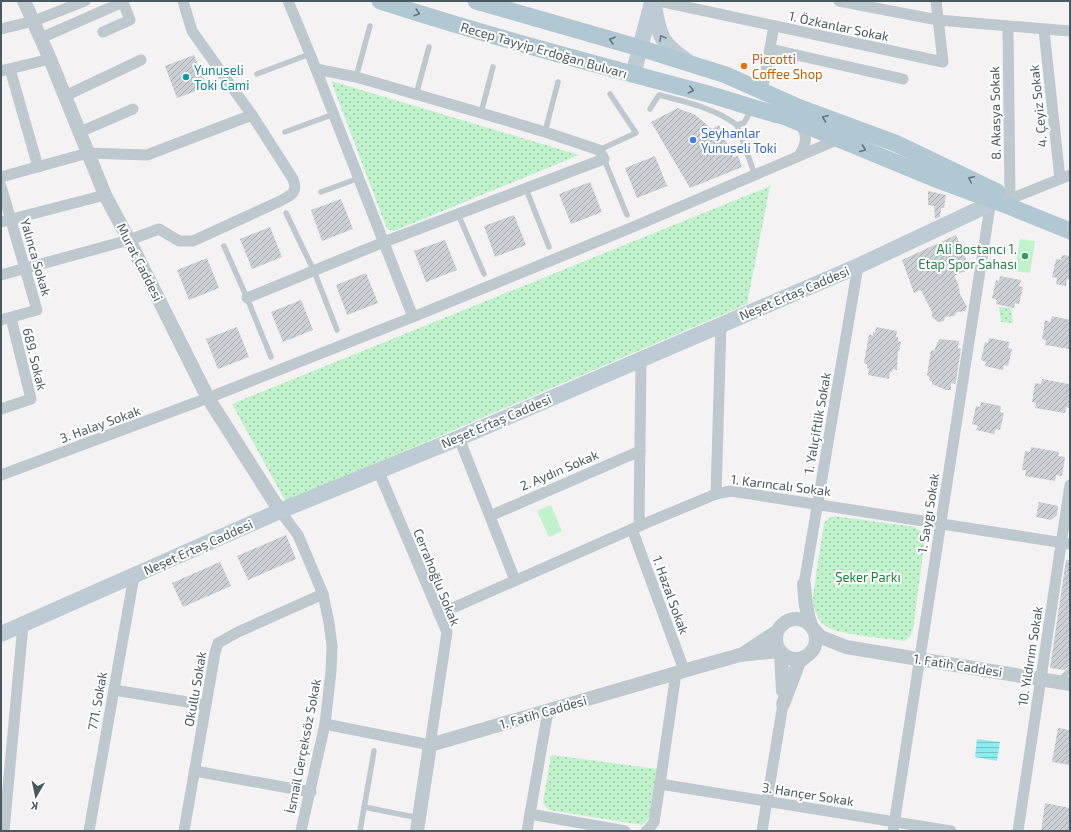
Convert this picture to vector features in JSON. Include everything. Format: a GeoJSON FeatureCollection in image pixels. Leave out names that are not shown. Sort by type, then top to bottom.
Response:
{"type":"FeatureCollection","features":[{"type":"Feature","properties":{"kind":"main road","name":"Recep Tayyip Erdoğan Bulvarı"},"geometry":{"type":"LineString","coordinates":[[380,1],[438,20],[633,75],[660,89],[709,94],[752,108],[784,116],[797,114]]}},
{"type":"Feature","properties":{"kind":"main road"},"geometry":{"type":"LineString","coordinates":[[476,1],[712,70],[742,82],[839,139],[990,202],[1070,231]]}},
{"type":"Feature","properties":{"kind":"main road"},"geometry":{"type":"LineString","coordinates":[[633,75],[652,1]]}},
{"type":"Feature","properties":{"kind":"main road"},"geometry":{"type":"LineString","coordinates":[[652,1],[656,24],[660,34],[667,45],[677,55],[690,63]]}},
{"type":"Feature","properties":{"kind":"main road"},"geometry":{"type":"LineString","coordinates":[[735,102],[723,92],[721,87],[736,86],[762,98],[785,105],[797,114],[895,143],[1010,199],[1070,224]]}},
{"type":"Feature","properties":{"kind":"main road","name":"Neşet Ertaş Caddesi"},"geometry":{"type":"LineString","coordinates":[[1,634],[280,511],[459,438],[858,266],[990,202]]}},
{"type":"Feature","properties":{"kind":"street","name":"Murat Caddesi"},"geometry":{"type":"LineString","coordinates":[[24,1],[50,59],[104,195],[129,240],[208,398],[280,511]]}},
{"type":"Feature","properties":{"kind":"street"},"geometry":{"type":"LineString","coordinates":[[1,29],[34,21],[85,1]]}},
{"type":"Feature","properties":{"kind":"street"},"geometry":{"type":"LineString","coordinates":[[41,38],[123,1],[130,20],[103,32]]}},
{"type":"Feature","properties":{"kind":"street"},"geometry":{"type":"LineString","coordinates":[[1,276],[129,240],[159,229],[179,241],[193,241],[290,196],[295,191],[293,179],[252,115],[192,31],[184,1]]}},
{"type":"Feature","properties":{"kind":"street"},"geometry":{"type":"LineString","coordinates":[[288,1],[334,114],[413,317]]}},
{"type":"Feature","properties":{"kind":"street","name":"1. Özkanlar Sokak"},"geometry":{"type":"LineString","coordinates":[[659,1],[943,62],[938,20]]}},
{"type":"Feature","properties":{"kind":"street"},"geometry":{"type":"LineString","coordinates":[[839,1],[938,20],[1070,31]]}},
{"type":"Feature","properties":{"kind":"street"},"geometry":{"type":"LineString","coordinates":[[936,1],[938,20]]}},
{"type":"Feature","properties":{"kind":"street"},"geometry":{"type":"LineString","coordinates":[[763,86],[774,26]]}},
{"type":"Feature","properties":{"kind":"street","name":"8. Akasya Sokak"},"geometry":{"type":"LineString","coordinates":[[1008,27],[1010,199]]}},
{"type":"Feature","properties":{"kind":"street","name":"4. Çeyiz Sokak"},"geometry":{"type":"LineString","coordinates":[[1044,30],[1065,177]]}},
{"type":"Feature","properties":{"kind":"street"},"geometry":{"type":"LineString","coordinates":[[770,49],[903,80]]}},
{"type":"Feature","properties":{"kind":"street"},"geometry":{"type":"LineString","coordinates":[[38,167],[6,70],[50,59]]}},
{"type":"Feature","properties":{"kind":"street"},"geometry":{"type":"LineString","coordinates":[[65,96],[141,60]]}},
{"type":"Feature","properties":{"kind":"street"},"geometry":{"type":"LineString","coordinates":[[316,69],[356,77],[545,132],[602,155]]}},
{"type":"Feature","properties":{"kind":"street"},"geometry":{"type":"LineString","coordinates":[[80,132],[133,109]]}},
{"type":"Feature","properties":{"kind":"street"},"geometry":{"type":"LineString","coordinates":[[797,114],[806,139],[799,156]]}},
{"type":"Feature","properties":{"kind":"street"},"geometry":{"type":"LineString","coordinates":[[1,176],[88,153],[147,154],[252,115]]}},
{"type":"Feature","properties":{"kind":"street","name":"3. Halay Sokak"},"geometry":{"type":"LineString","coordinates":[[1,475],[208,398],[413,317],[633,227],[839,139]]}},
{"type":"Feature","properties":{"kind":"street"},"geometry":{"type":"LineString","coordinates":[[247,298],[384,242],[526,189],[602,155]]}},
{"type":"Feature","properties":{"kind":"street"},"geometry":{"type":"LineString","coordinates":[[1010,199],[1065,177]]}},
{"type":"Feature","properties":{"kind":"street","name":"Yalınca Sokak"},"geometry":{"type":"LineString","coordinates":[[1,186],[6,220],[25,269],[37,310],[6,319]]}},
{"type":"Feature","properties":{"kind":"street"},"geometry":{"type":"LineString","coordinates":[[6,220],[104,195]]}},
{"type":"Feature","properties":{"kind":"street","name":"1. Saygı Sokak"},"geometry":{"type":"LineString","coordinates":[[894,826],[990,202]]}},
{"type":"Feature","properties":{"kind":"street","name":"1. Yalıçiftlik Sokak"},"geometry":{"type":"LineString","coordinates":[[804,584],[858,266]]}},
{"type":"Feature","properties":{"kind":"street","name":"689. Sokak"},"geometry":{"type":"LineString","coordinates":[[1,409],[31,400],[6,319]]}},
{"type":"Feature","properties":{"kind":"street"},"geometry":{"type":"LineString","coordinates":[[716,494],[721,325]]}},
{"type":"Feature","properties":{"kind":"street"},"geometry":{"type":"LineString","coordinates":[[635,528],[640,451],[641,360]]}},
{"type":"Feature","properties":{"kind":"street"},"geometry":{"type":"LineString","coordinates":[[459,438],[515,580]]}},
{"type":"Feature","properties":{"kind":"street","name":"2. Aydın Sokak"},"geometry":{"type":"LineString","coordinates":[[490,516],[640,451]]}},
{"type":"Feature","properties":{"kind":"street","name":"Cerrahoğlu Sokak"},"geometry":{"type":"LineString","coordinates":[[378,470],[446,632],[430,745]]}},
{"type":"Feature","properties":{"kind":"street","name":"10. Yıldırım Sokak"},"geometry":{"type":"LineString","coordinates":[[1018,831],[1041,679],[1066,543],[1070,485]]}},
{"type":"Feature","properties":{"kind":"street","name":"1. Karıncalı Sokak"},"geometry":{"type":"LineString","coordinates":[[439,614],[635,528],[716,494],[731,491],[1066,543]]}},
{"type":"Feature","properties":{"kind":"street","name":"İsmail Gerçeksöz Sokak"},"geometry":{"type":"LineString","coordinates":[[280,511],[298,535],[323,594],[332,646],[331,671],[325,724],[311,792],[301,831]]}},
{"type":"Feature","properties":{"kind":"street","name":"1. Hazal Sokak"},"geometry":{"type":"LineString","coordinates":[[635,528],[680,672]]}},
{"type":"Feature","properties":{"kind":"street","name":"771. Sokak"},"geometry":{"type":"LineString","coordinates":[[89,831],[134,576]]}},
{"type":"Feature","properties":{"kind":"street"},"geometry":{"type":"LineString","coordinates":[[789,620],[804,584]]}},
{"type":"Feature","properties":{"kind":"street"},"geometry":{"type":"LineString","coordinates":[[740,655],[780,652],[792,659],[807,656],[814,648],[816,636],[807,616],[804,584]]}},
{"type":"Feature","properties":{"kind":"street","name":"Okullu Sokak"},"geometry":{"type":"LineString","coordinates":[[184,831],[215,652],[218,643],[238,632],[323,594]]}},
{"type":"Feature","properties":{"kind":"street"},"geometry":{"type":"LineString","coordinates":[[740,655],[776,632],[784,623],[794,619],[804,621],[821,637],[846,647]]}},
{"type":"Feature","properties":{"kind":"street"},"geometry":{"type":"LineString","coordinates":[[4,831],[23,625]]}},
{"type":"Feature","properties":{"kind":"street"},"geometry":{"type":"LineString","coordinates":[[762,831],[768,801],[784,682],[780,652],[776,644],[776,632]]}},
{"type":"Feature","properties":{"kind":"street"},"geometry":{"type":"LineString","coordinates":[[782,704],[798,662],[814,651],[846,647]]}},
{"type":"Feature","properties":{"kind":"street","name":"1. Fatih Caddesi"},"geometry":{"type":"LineString","coordinates":[[846,647],[1064,683]]}},
{"type":"Feature","properties":{"kind":"street","name":"1. Fatih Caddesi"},"geometry":{"type":"LineString","coordinates":[[430,745],[740,655]]}},
{"type":"Feature","properties":{"kind":"street"},"geometry":{"type":"LineString","coordinates":[[646,831],[654,822],[680,672]]}},
{"type":"Feature","properties":{"kind":"street"},"geometry":{"type":"LineString","coordinates":[[114,690],[206,705]]}},
{"type":"Feature","properties":{"kind":"street"},"geometry":{"type":"LineString","coordinates":[[527,831],[548,711]]}},
{"type":"Feature","properties":{"kind":"street"},"geometry":{"type":"LineString","coordinates":[[325,724],[430,745],[418,824]]}},
{"type":"Feature","properties":{"kind":"street"},"geometry":{"type":"LineString","coordinates":[[195,771],[311,792]]}},
{"type":"Feature","properties":{"kind":"street","name":"3. Hançer Sokak"},"geometry":{"type":"LineString","coordinates":[[660,784],[768,801],[894,826],[951,831]]}},
{"type":"Feature","properties":{"kind":"street"},"geometry":{"type":"LineString","coordinates":[[530,814],[626,831]]}},
{"type":"Feature","properties":{"kind":"lane"},"geometry":{"type":"LineString","coordinates":[[356,77],[370,26]]}},
{"type":"Feature","properties":{"kind":"lane"},"geometry":{"type":"LineString","coordinates":[[416,95],[429,47]]}},
{"type":"Feature","properties":{"kind":"lane"},"geometry":{"type":"LineString","coordinates":[[258,74],[310,54]]}},
{"type":"Feature","properties":{"kind":"lane"},"geometry":{"type":"LineString","coordinates":[[481,113],[493,67]]}},
{"type":"Feature","properties":{"kind":"lane"},"geometry":{"type":"LineString","coordinates":[[545,132],[558,82]]}},
{"type":"Feature","properties":{"kind":"lane"},"geometry":{"type":"LineString","coordinates":[[650,109],[660,89],[711,110],[726,118],[737,125],[755,175]]}},
{"type":"Feature","properties":{"kind":"lane"},"geometry":{"type":"LineString","coordinates":[[610,94],[636,133],[602,155],[628,215]]}},
{"type":"Feature","properties":{"kind":"lane"},"geometry":{"type":"LineString","coordinates":[[737,125],[744,124],[752,108]]}},
{"type":"Feature","properties":{"kind":"lane"},"geometry":{"type":"LineString","coordinates":[[285,132],[334,114]]}},
{"type":"Feature","properties":{"kind":"lane"},"geometry":{"type":"LineString","coordinates":[[321,192],[359,178]]}},
{"type":"Feature","properties":{"kind":"lane"},"geometry":{"type":"LineString","coordinates":[[526,189],[549,247]]}},
{"type":"Feature","properties":{"kind":"lane"},"geometry":{"type":"LineString","coordinates":[[286,213],[314,271],[337,330]]}},
{"type":"Feature","properties":{"kind":"lane"},"geometry":{"type":"LineString","coordinates":[[458,214],[484,274]]}},
{"type":"Feature","properties":{"kind":"lane"},"geometry":{"type":"LineString","coordinates":[[224,246],[271,357]]}},
{"type":"Feature","properties":{"kind":"lane"},"geometry":{"type":"LineString","coordinates":[[1064,683],[1070,670]]}},
{"type":"Feature","properties":{"kind":"lane"},"geometry":{"type":"LineString","coordinates":[[360,831],[374,751]]}},
{"type":"Feature","properties":{"kind":"lane"},"geometry":{"type":"LineString","coordinates":[[364,807],[418,824]]}},
{"type":"Feature","properties":{"kind":"green space"},"geometry":{"type":"Polygon","coordinates":[[[331,81],[579,155],[394,231],[387,229],[331,81]]]}},
{"type":"Feature","properties":{"kind":"green space"},"geometry":{"type":"Polygon","coordinates":[[[770,186],[747,304],[286,502],[232,404],[770,186]]]}},
{"type":"Feature","properties":{"kind":"green space","name":"Ali Bostancı 1. Etap Spor Sahası"},"geometry":{"type":"Polygon","coordinates":[[[1020,239],[1035,241],[1030,273],[1015,271],[1020,239]]]}},
{"type":"Feature","properties":{"kind":"green space"},"geometry":{"type":"Polygon","coordinates":[[[999,307],[1011,308],[1013,323],[1001,322],[999,307]]]}},
{"type":"Feature","properties":{"kind":"green space"},"geometry":{"type":"Polygon","coordinates":[[[551,505],[562,531],[549,537],[537,511],[551,505]]]}},
{"type":"Feature","properties":{"kind":"green space","name":"Şeker Parkı"},"geometry":{"type":"Polygon","coordinates":[[[834,516],[915,527],[925,538],[913,629],[910,637],[904,641],[861,636],[838,631],[823,624],[818,617],[812,602],[824,523],[834,516]]]}},
{"type":"Feature","properties":{"kind":"green space"},"geometry":{"type":"Polygon","coordinates":[[[551,755],[658,769],[652,815],[642,825],[549,810],[543,803],[551,755]]]}},
{"type":"Feature","properties":{"kind":"water"},"geometry":{"type":"Polygon","coordinates":[[[977,739],[1000,742],[997,761],[975,757],[977,739]]]}},
{"type":"Feature","properties":{"kind":"building","name":"Yunuseli Toki Cami"},"geometry":{"type":"Polygon","coordinates":[[[194,55],[207,87],[177,98],[165,66],[194,55]]]}},
{"type":"Feature","properties":{"kind":"building","name":"Seyhanlar Yunuseli Toki"},"geometry":{"type":"Polygon","coordinates":[[[678,108],[694,114],[712,129],[719,125],[733,157],[738,156],[742,167],[690,188],[651,122],[678,108]]]}},
{"type":"Feature","properties":{"kind":"building"},"geometry":{"type":"Polygon","coordinates":[[[655,156],[667,186],[637,198],[625,168],[655,156]]]}},
{"type":"Feature","properties":{"kind":"building"},"geometry":{"type":"Polygon","coordinates":[[[590,182],[602,212],[571,224],[559,194],[590,182]]]}},
{"type":"Feature","properties":{"kind":"building"},"geometry":{"type":"Polygon","coordinates":[[[928,191],[946,195],[944,208],[941,208],[940,217],[935,219],[934,206],[928,205],[928,191]]]}},
{"type":"Feature","properties":{"kind":"building"},"geometry":{"type":"Polygon","coordinates":[[[341,199],[353,229],[322,241],[311,210],[341,199]]]}},
{"type":"Feature","properties":{"kind":"building"},"geometry":{"type":"Polygon","coordinates":[[[514,215],[526,245],[495,257],[484,226],[514,215]]]}},
{"type":"Feature","properties":{"kind":"building"},"geometry":{"type":"Polygon","coordinates":[[[270,227],[282,257],[252,269],[240,239],[270,227]]]}},
{"type":"Feature","properties":{"kind":"building"},"geometry":{"type":"Polygon","coordinates":[[[956,235],[970,269],[954,276],[958,283],[960,294],[967,307],[965,311],[957,312],[954,316],[945,317],[944,321],[938,322],[932,317],[932,312],[921,290],[914,293],[902,260],[956,235]]]}},
{"type":"Feature","properties":{"kind":"building"},"geometry":{"type":"Polygon","coordinates":[[[445,240],[457,270],[426,282],[414,251],[445,240]]]}},
{"type":"Feature","properties":{"kind":"building"},"geometry":{"type":"Polygon","coordinates":[[[1062,255],[1070,256],[1070,280],[1067,279],[1066,286],[1056,284],[1057,278],[1052,277],[1056,259],[1061,260],[1062,255]]]}},
{"type":"Feature","properties":{"kind":"building"},"geometry":{"type":"Polygon","coordinates":[[[207,258],[219,288],[189,300],[177,270],[207,258]]]}},
{"type":"Feature","properties":{"kind":"building"},"geometry":{"type":"Polygon","coordinates":[[[366,273],[378,303],[347,315],[336,285],[366,273]]]}},
{"type":"Feature","properties":{"kind":"building"},"geometry":{"type":"Polygon","coordinates":[[[1000,276],[1021,280],[1019,286],[1023,287],[1019,304],[1015,303],[1014,308],[996,304],[997,300],[992,298],[996,280],[999,281],[1000,276]]]}},
{"type":"Feature","properties":{"kind":"building"},"geometry":{"type":"Polygon","coordinates":[[[301,300],[313,330],[283,342],[271,312],[301,300]]]}},
{"type":"Feature","properties":{"kind":"building"},"geometry":{"type":"Polygon","coordinates":[[[1052,316],[1070,320],[1070,349],[1045,345],[1046,340],[1042,339],[1045,320],[1050,322],[1052,316]]]}},
{"type":"Feature","properties":{"kind":"building"},"geometry":{"type":"Polygon","coordinates":[[[237,327],[249,357],[218,369],[206,339],[237,327]]]}},
{"type":"Feature","properties":{"kind":"building"},"geometry":{"type":"Polygon","coordinates":[[[876,327],[897,331],[896,337],[898,337],[898,341],[901,342],[899,351],[898,350],[897,370],[893,369],[892,372],[890,371],[889,379],[868,375],[869,369],[867,368],[867,364],[864,363],[869,334],[873,336],[873,332],[875,333],[876,327]]]}},
{"type":"Feature","properties":{"kind":"building"},"geometry":{"type":"Polygon","coordinates":[[[989,338],[1010,342],[1008,348],[1012,349],[1008,366],[1004,365],[1003,370],[985,366],[986,362],[981,360],[985,342],[988,343],[989,338]]]}},
{"type":"Feature","properties":{"kind":"building"},"geometry":{"type":"Polygon","coordinates":[[[939,339],[959,341],[958,348],[961,349],[956,381],[955,384],[951,383],[951,390],[946,390],[932,384],[927,375],[931,350],[934,351],[939,339]]]}},
{"type":"Feature","properties":{"kind":"building"},"geometry":{"type":"Polygon","coordinates":[[[1042,379],[1069,384],[1070,408],[1066,407],[1065,413],[1035,408],[1036,403],[1032,402],[1035,383],[1041,384],[1042,379]]]}},
{"type":"Feature","properties":{"kind":"building"},"geometry":{"type":"Polygon","coordinates":[[[981,402],[1001,406],[1000,412],[1004,413],[1000,430],[996,429],[994,434],[976,430],[978,426],[972,424],[976,406],[980,407],[981,402]]]}},
{"type":"Feature","properties":{"kind":"building"},"geometry":{"type":"Polygon","coordinates":[[[1031,447],[1059,452],[1058,456],[1065,457],[1062,476],[1056,475],[1055,481],[1025,476],[1026,470],[1022,470],[1025,451],[1030,452],[1031,447]]]}},
{"type":"Feature","properties":{"kind":"building"},"geometry":{"type":"Polygon","coordinates":[[[1039,502],[1058,506],[1057,515],[1051,520],[1036,517],[1039,502]]]}},
{"type":"Feature","properties":{"kind":"building"},"geometry":{"type":"Polygon","coordinates":[[[286,535],[296,559],[248,580],[237,556],[286,535]]]}},
{"type":"Feature","properties":{"kind":"building"},"geometry":{"type":"Polygon","coordinates":[[[1066,560],[1070,560],[1070,666],[1064,670],[1050,668],[1066,560]]]}},
{"type":"Feature","properties":{"kind":"building"},"geometry":{"type":"Polygon","coordinates":[[[220,562],[231,586],[183,607],[172,583],[220,562]]]}},
{"type":"Feature","properties":{"kind":"building"},"geometry":{"type":"Polygon","coordinates":[[[1058,728],[1070,730],[1070,765],[1052,762],[1058,728]]]}},
{"type":"Feature","properties":{"kind":"building"},"geometry":{"type":"Polygon","coordinates":[[[1045,803],[1070,808],[1070,831],[1041,831],[1045,803]]]}},
{"type":"Feature","properties":{"kind":"place","name":"Piccotti Coffee Shop"},"geometry":{"type":"Point","coordinates":[744,66]}},
{"type":"Feature","properties":{"kind":"place","name":"Yunuseli Toki Cami"},"geometry":{"type":"Point","coordinates":[186,77]}},
{"type":"Feature","properties":{"kind":"place","name":"Seyhanlar Yunuseli Toki"},"geometry":{"type":"Point","coordinates":[693,140]}},
{"type":"Feature","properties":{"kind":"place","name":"Ali Bostancı 1. Etap Spor Sahası"},"geometry":{"type":"Point","coordinates":[1025,256]}}]}
